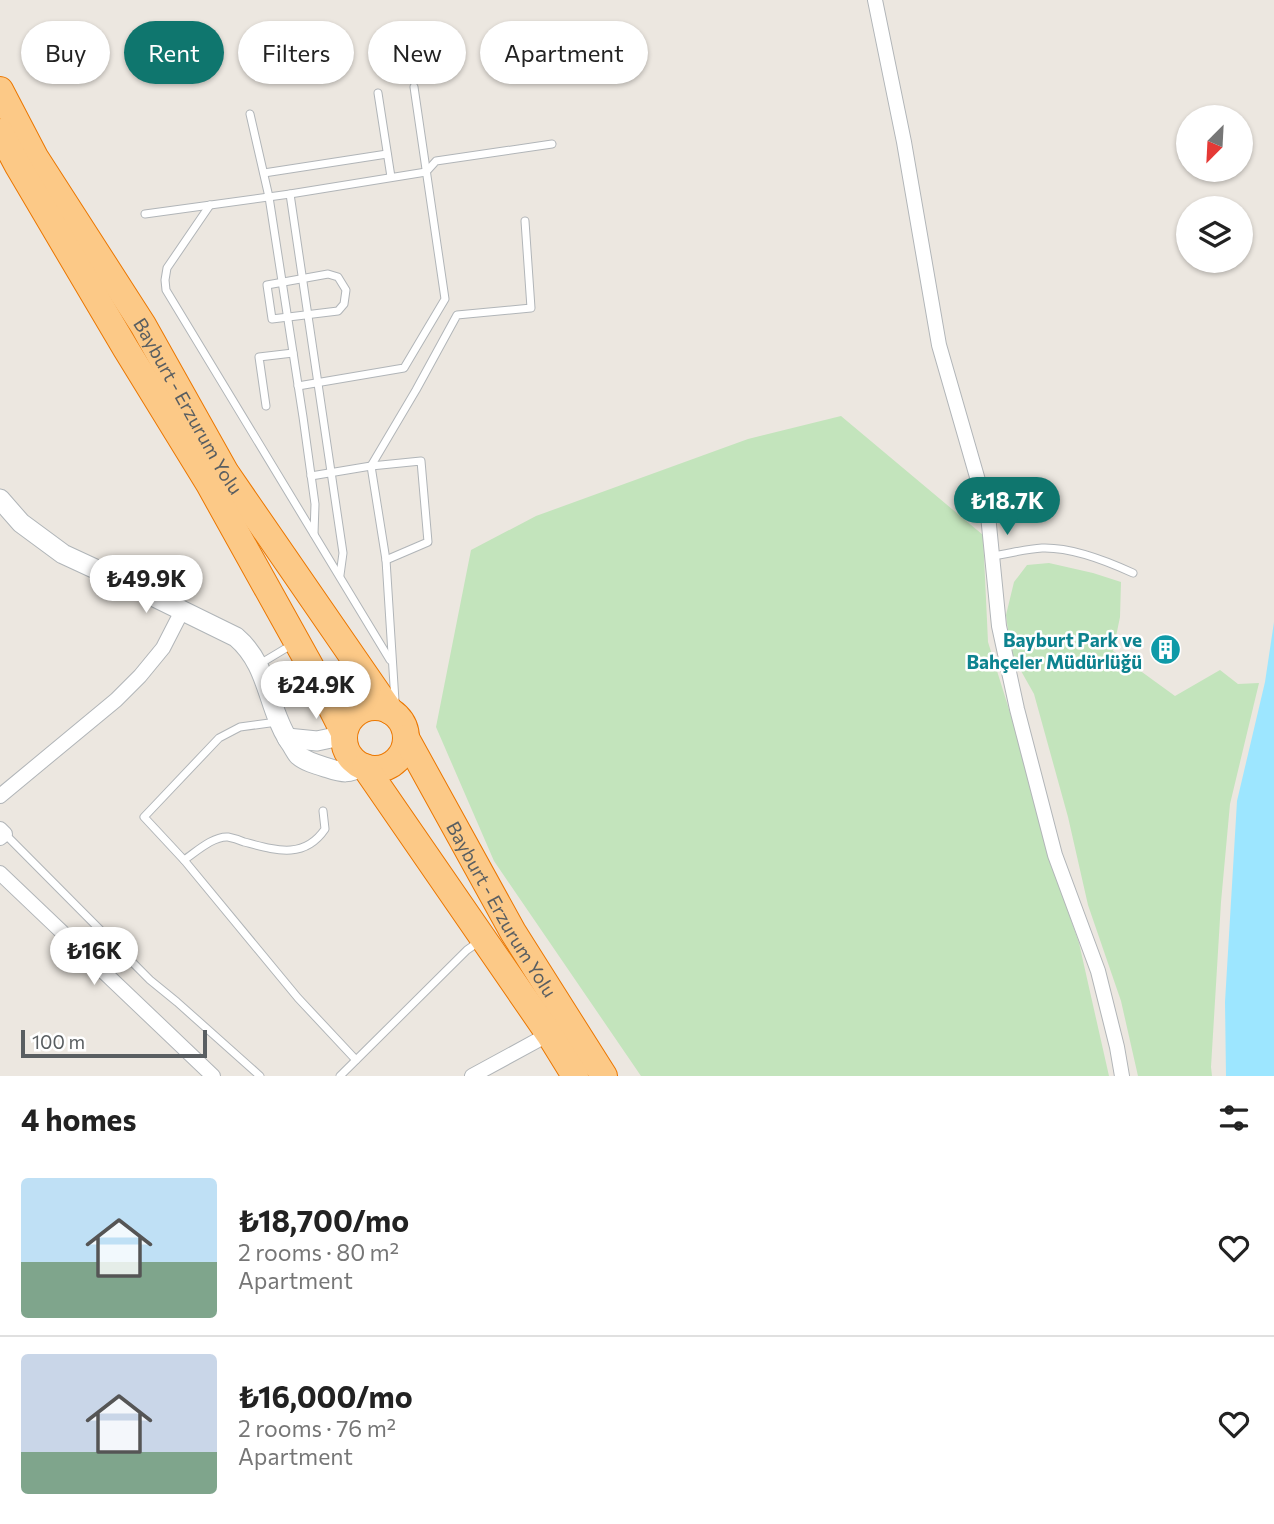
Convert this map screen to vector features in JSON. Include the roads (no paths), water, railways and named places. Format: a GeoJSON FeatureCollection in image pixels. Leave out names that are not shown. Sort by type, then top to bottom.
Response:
{"type":"FeatureCollection","features":[{"type":"Feature","properties":{"kind":"highway","name":"Bayburt - Erzurum Yolu"},"geometry":{"type":"LineString","coordinates":[[0,90],[35,157],[143,325],[226,473],[397,722],[513,932],[604,1076]]}},
{"type":"Feature","properties":{"kind":"highway","name":"Bayburt - Erzurum Yolu"},"geometry":{"type":"LineString","coordinates":[[2,140],[209,484],[345,734],[346,750],[364,766],[549,1034],[575,1076]]}},
{"type":"Feature","properties":{"kind":"highway"},"geometry":{"type":"LineString","coordinates":[[345,734],[352,718],[365,708],[382,708],[397,722],[401,754],[389,765],[373,768],[364,766]]}},
{"type":"Feature","properties":{"kind":"street"},"geometry":{"type":"LineString","coordinates":[[875,0],[904,142],[939,345],[988,515],[999,626],[1017,709],[1055,855],[1098,971],[1122,1076]]}},
{"type":"Feature","properties":{"kind":"street"},"geometry":{"type":"LineString","coordinates":[[0,499],[21,523],[63,554],[236,637],[247,647],[258,665],[283,730],[298,755],[313,763],[345,772],[364,766]]}},
{"type":"Feature","properties":{"kind":"street"},"geometry":{"type":"LineString","coordinates":[[0,796],[140,676],[163,648],[182,611]]}},
{"type":"Feature","properties":{"kind":"street"},"geometry":{"type":"LineString","coordinates":[[283,730],[296,740],[317,741],[345,734]]}},
{"type":"Feature","properties":{"kind":"street"},"geometry":{"type":"LineString","coordinates":[[0,873],[213,1076]]}},
{"type":"Feature","properties":{"kind":"street"},"geometry":{"type":"LineString","coordinates":[[472,1076],[549,1034]]}},
{"type":"Feature","properties":{"kind":"lane"},"geometry":{"type":"LineString","coordinates":[[298,386],[404,368],[445,299],[414,87]]}},
{"type":"Feature","properties":{"kind":"lane"},"geometry":{"type":"LineString","coordinates":[[378,93],[391,177]]}},
{"type":"Feature","properties":{"kind":"lane"},"geometry":{"type":"LineString","coordinates":[[250,114],[269,197],[288,317],[315,504],[314,535]]}},
{"type":"Feature","properties":{"kind":"lane"},"geometry":{"type":"LineString","coordinates":[[145,214],[426,172],[436,161],[552,144]]}},
{"type":"Feature","properties":{"kind":"lane"},"geometry":{"type":"LineString","coordinates":[[264,173],[387,153]]}},
{"type":"Feature","properties":{"kind":"lane"},"geometry":{"type":"LineString","coordinates":[[290,194],[343,553],[340,576]]}},
{"type":"Feature","properties":{"kind":"lane"},"geometry":{"type":"LineString","coordinates":[[210,205],[167,268],[166,290],[392,663]]}},
{"type":"Feature","properties":{"kind":"lane"},"geometry":{"type":"LineString","coordinates":[[397,722],[386,561],[371,466],[457,315],[531,308],[525,221]]}},
{"type":"Feature","properties":{"kind":"lane"},"geometry":{"type":"LineString","coordinates":[[334,275],[342,281],[346,290],[344,304],[338,311],[272,319],[267,285],[303,278],[334,275]]}},
{"type":"Feature","properties":{"kind":"lane"},"geometry":{"type":"LineString","coordinates":[[266,406],[259,358],[293,352]]}},
{"type":"Feature","properties":{"kind":"lane"},"geometry":{"type":"LineString","coordinates":[[311,475],[421,461],[428,542],[386,561]]}},
{"type":"Feature","properties":{"kind":"lane"},"geometry":{"type":"LineString","coordinates":[[992,556],[1042,548],[1061,550],[1098,559],[1133,573]]}},
{"type":"Feature","properties":{"kind":"lane"},"geometry":{"type":"LineString","coordinates":[[258,665],[297,642]]}},
{"type":"Feature","properties":{"kind":"lane"},"geometry":{"type":"LineString","coordinates":[[283,730],[240,727],[219,738],[144,817],[184,860],[298,998],[356,1060]]}},
{"type":"Feature","properties":{"kind":"lane"},"geometry":{"type":"LineString","coordinates":[[184,860],[215,840],[227,837],[266,848],[294,850],[319,838],[325,829],[323,811]]}},
{"type":"Feature","properties":{"kind":"lane"},"geometry":{"type":"LineString","coordinates":[[2,834],[150,980],[260,1076]]}},
{"type":"Feature","properties":{"kind":"lane"},"geometry":{"type":"LineString","coordinates":[[340,1076],[467,950],[483,938]]}},
{"type":"Feature","properties":{"kind":"water"},"geometry":{"type":"Polygon","coordinates":[[[1274,622],[1274,1076],[1226,1076],[1225,1002],[1237,801],[1265,682],[1274,622]]]}},
{"type":"Feature","properties":{"kind":"place","name":"Bayburt Park ve Bahçeler Müdürlüğü"},"geometry":{"type":"Point","coordinates":[1165,650]}}]}
